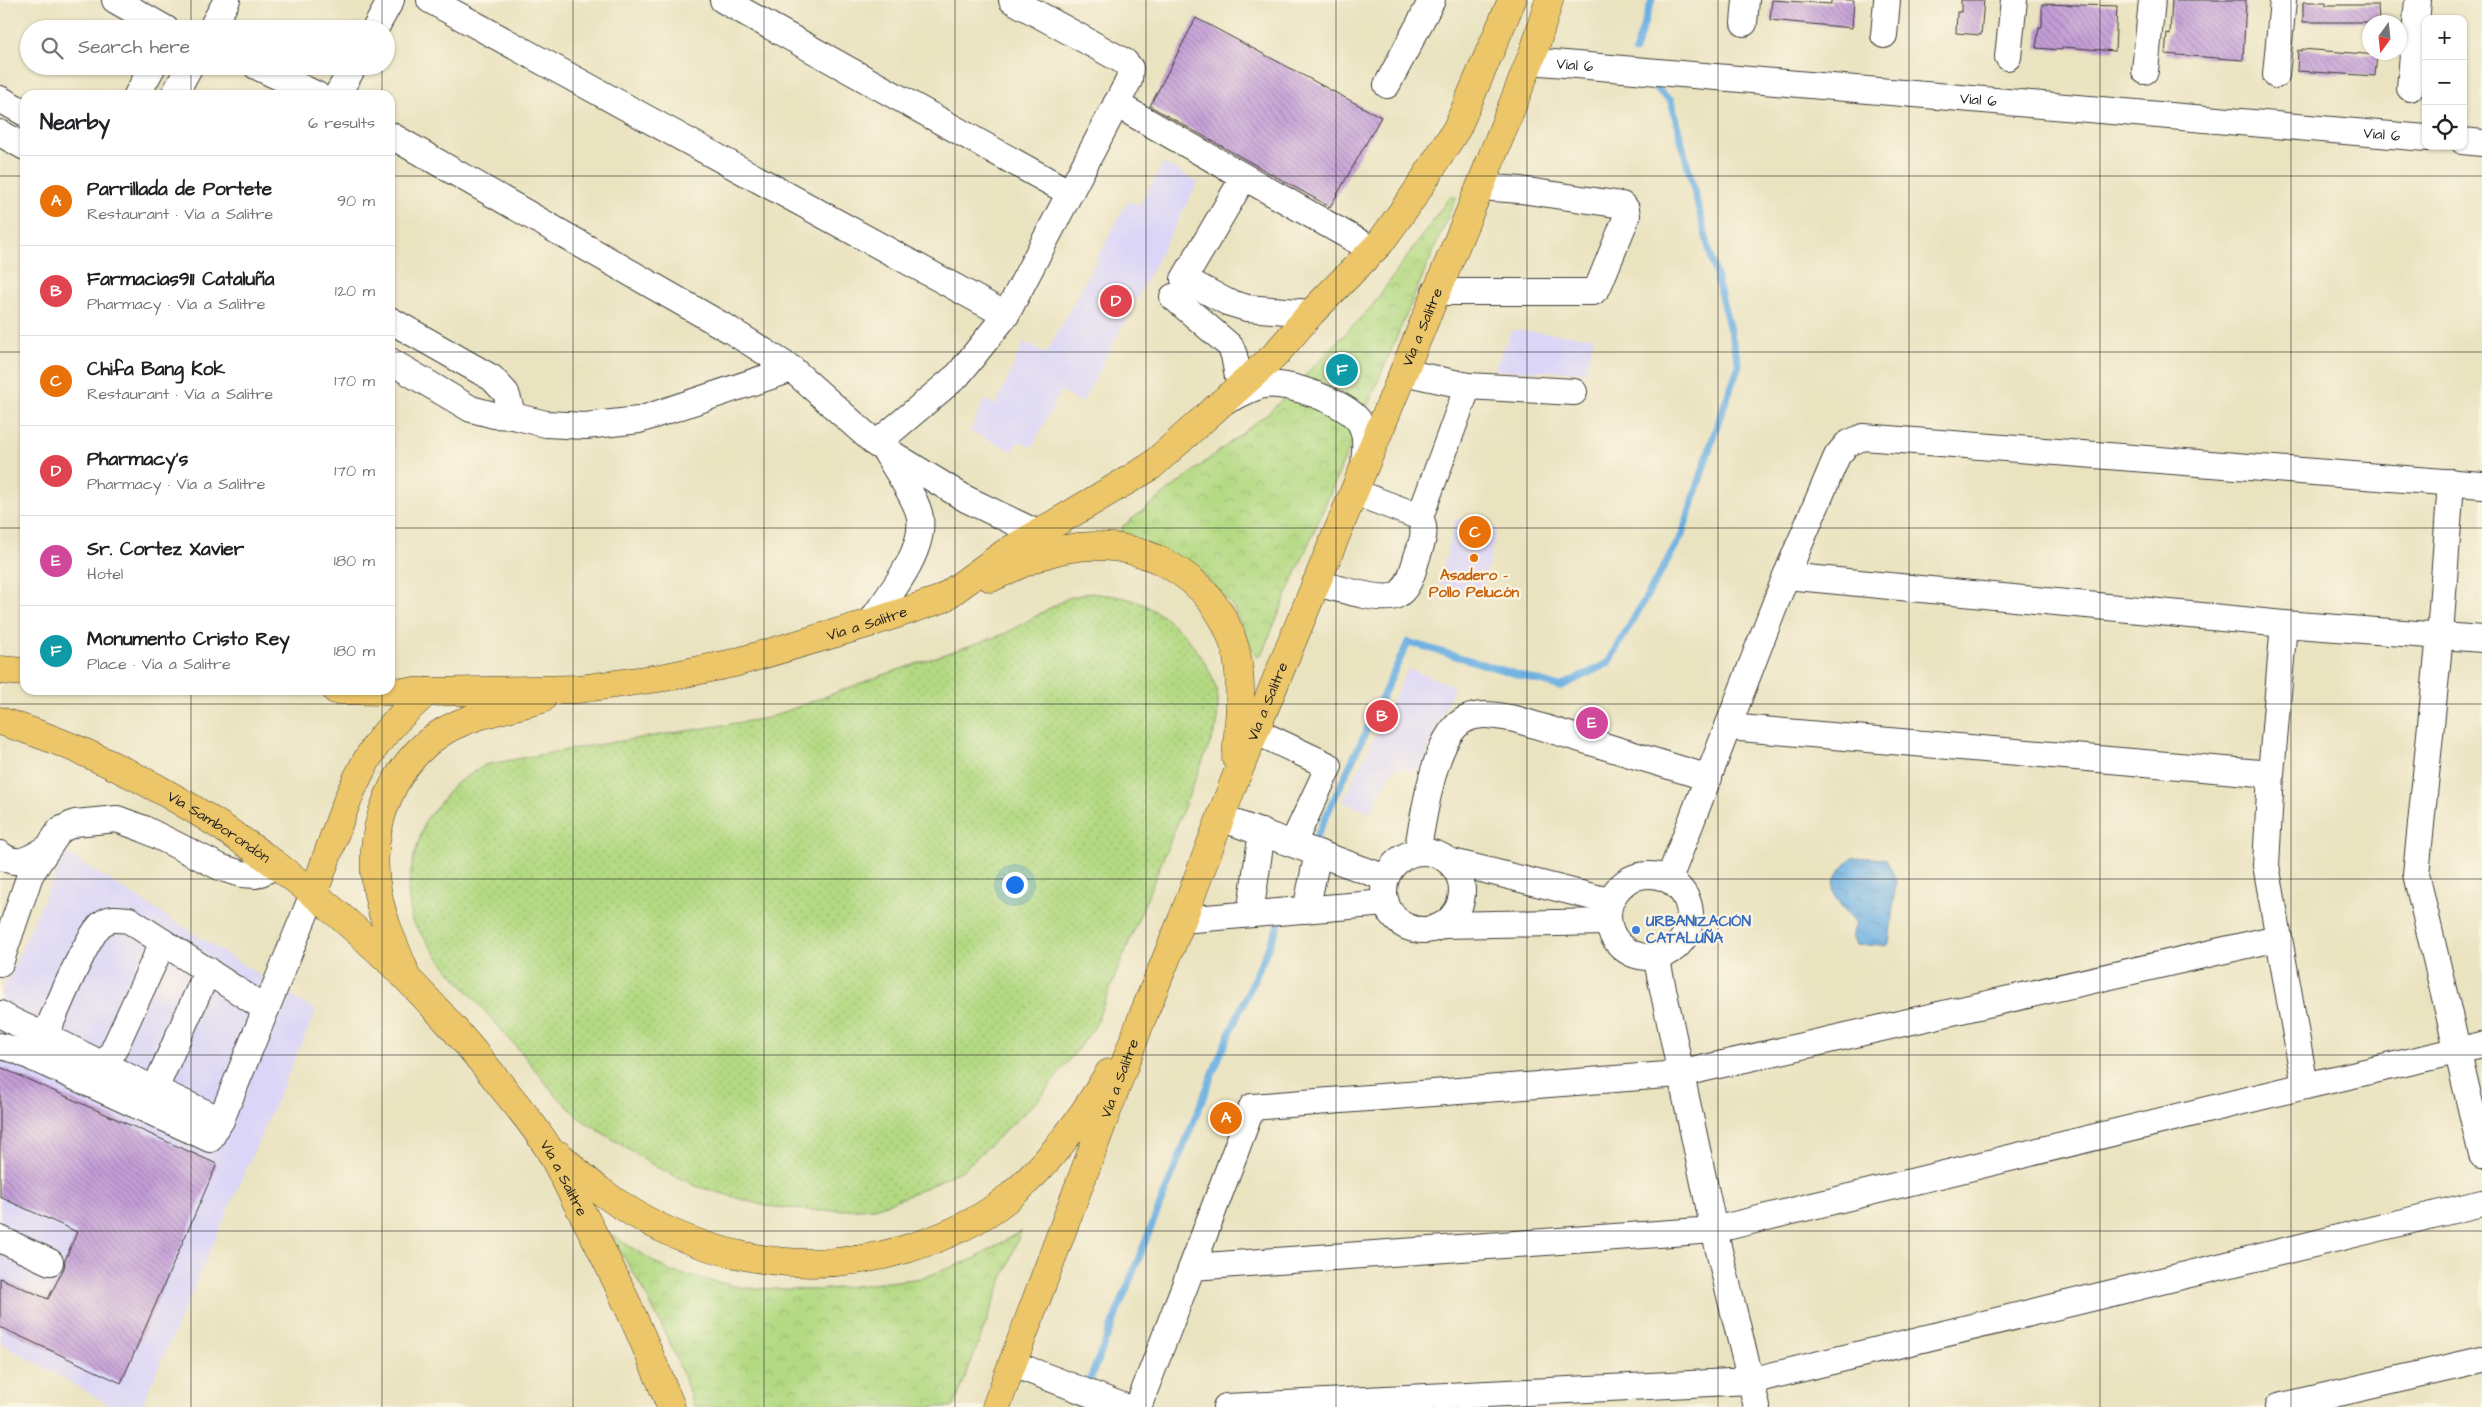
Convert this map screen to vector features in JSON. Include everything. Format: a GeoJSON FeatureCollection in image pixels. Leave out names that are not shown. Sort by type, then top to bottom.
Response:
{"type":"FeatureCollection","features":[{"type":"Feature","properties":{"kind":"main road","name":"Vía a Salitre"},"geometry":{"type":"LineString","coordinates":[[579,688],[704,670],[870,623],[942,599],[1005,553],[1150,467],[1274,356],[1311,313],[1373,250],[1415,194],[1457,128],[1512,0]]}},
{"type":"Feature","properties":{"kind":"main road","name":"Vía a Salitre"},"geometry":{"type":"LineString","coordinates":[[996,1407],[1142,1018],[1182,920],[1234,782],[1480,187],[1530,61],[1549,0]]}},
{"type":"Feature","properties":{"kind":"main road"},"geometry":{"type":"LineString","coordinates":[[942,599],[1049,553],[1080,546],[1110,546],[1130,550],[1182,573],[1210,597],[1219,611],[1235,650],[1239,714],[1234,782]]}},
{"type":"Feature","properties":{"kind":"main road"},"geometry":{"type":"LineString","coordinates":[[0,670],[20,672]]}},
{"type":"Feature","properties":{"kind":"main road"},"geometry":{"type":"LineString","coordinates":[[395,691],[579,688]]}},
{"type":"Feature","properties":{"kind":"main road"},"geometry":{"type":"LineString","coordinates":[[409,979],[385,922],[375,881],[375,847],[379,827],[395,781],[418,752],[444,731],[475,719],[579,688]]}},
{"type":"Feature","properties":{"kind":"main road"},"geometry":{"type":"LineString","coordinates":[[313,894],[341,818],[368,758],[386,732],[427,692]]}},
{"type":"Feature","properties":{"kind":"main road","name":"Vía Samborondón"},"geometry":{"type":"LineString","coordinates":[[0,721],[75,750],[182,802],[276,866],[313,894],[361,934],[409,979]]}},
{"type":"Feature","properties":{"kind":"main road","name":"Vía a Salitre"},"geometry":{"type":"LineString","coordinates":[[409,979],[467,1043],[546,1145],[610,1263],[647,1346],[670,1407]]}},
{"type":"Feature","properties":{"kind":"main road"},"geometry":{"type":"LineString","coordinates":[[546,1145],[599,1190],[650,1223],[717,1250],[774,1262],[803,1264],[832,1263],[881,1256],[928,1242],[973,1223],[1006,1200],[1026,1183],[1048,1160],[1078,1121],[1142,1018]]}},
{"type":"Feature","properties":{"kind":"street"},"geometry":{"type":"LineString","coordinates":[[115,0],[150,20]]}},
{"type":"Feature","properties":{"kind":"street"},"geometry":{"type":"LineString","coordinates":[[216,20],[227,0]]}},
{"type":"Feature","properties":{"kind":"street"},"geometry":{"type":"LineString","coordinates":[[380,20],[391,0]]}},
{"type":"Feature","properties":{"kind":"street"},"geometry":{"type":"LineString","coordinates":[[430,0],[1006,315]]}},
{"type":"Feature","properties":{"kind":"street"},"geometry":{"type":"LineString","coordinates":[[723,0],[1070,193]]}},
{"type":"Feature","properties":{"kind":"street"},"geometry":{"type":"LineString","coordinates":[[881,448],[958,376],[1006,315],[1129,80],[1130,68],[1124,62],[1012,0]]}},
{"type":"Feature","properties":{"kind":"street"},"geometry":{"type":"LineString","coordinates":[[1387,86],[1432,0]]}},
{"type":"Feature","properties":{"kind":"street"},"geometry":{"type":"LineString","coordinates":[[1884,35],[1887,0]]}},
{"type":"Feature","properties":{"kind":"street"},"geometry":{"type":"LineString","coordinates":[[2008,57],[2014,0]]}},
{"type":"Feature","properties":{"kind":"street"},"geometry":{"type":"LineString","coordinates":[[2145,71],[2152,0]]}},
{"type":"Feature","properties":{"kind":"street"},"geometry":{"type":"LineString","coordinates":[[2276,76],[2283,0]]}},
{"type":"Feature","properties":{"kind":"street"},"geometry":{"type":"LineString","coordinates":[[2410,88],[2418,0]]}},
{"type":"Feature","properties":{"kind":"street","name":"Vial 6"},"geometry":{"type":"LineString","coordinates":[[1530,61],[2422,138]]}},
{"type":"Feature","properties":{"kind":"street"},"geometry":{"type":"LineString","coordinates":[[140,90],[148,75]]}},
{"type":"Feature","properties":{"kind":"street"},"geometry":{"type":"LineString","coordinates":[[177,90],[185,75]]}},
{"type":"Feature","properties":{"kind":"street"},"geometry":{"type":"LineString","coordinates":[[275,75],[306,90]]}},
{"type":"Feature","properties":{"kind":"street"},"geometry":{"type":"LineString","coordinates":[[340,90],[349,75]]}},
{"type":"Feature","properties":{"kind":"street"},"geometry":{"type":"LineString","coordinates":[[0,99],[20,110]]}},
{"type":"Feature","properties":{"kind":"street"},"geometry":{"type":"LineString","coordinates":[[1116,104],[1373,250]]}},
{"type":"Feature","properties":{"kind":"street"},"geometry":{"type":"LineString","coordinates":[[0,133],[20,144]]}},
{"type":"Feature","properties":{"kind":"street"},"geometry":{"type":"LineString","coordinates":[[395,138],[730,330],[792,369],[881,448],[966,500],[1037,533]]}},
{"type":"Feature","properties":{"kind":"street"},"geometry":{"type":"LineString","coordinates":[[2467,141],[2482,143]]}},
{"type":"Feature","properties":{"kind":"street"},"geometry":{"type":"LineString","coordinates":[[1244,177],[1184,279],[1234,304],[1260,310],[1311,313]]}},
{"type":"Feature","properties":{"kind":"street"},"geometry":{"type":"LineString","coordinates":[[1435,292],[1593,292],[1598,287],[1627,216],[1626,209],[1622,205],[1521,190],[1480,187]]}},
{"type":"Feature","properties":{"kind":"street"},"geometry":{"type":"LineString","coordinates":[[1173,297],[1230,346],[1234,355],[1232,394],[1255,387],[1282,384],[1328,400],[1346,410],[1358,421],[1364,434],[1364,467]]}},
{"type":"Feature","properties":{"kind":"street"},"geometry":{"type":"LineString","coordinates":[[1216,333],[1234,304]]}},
{"type":"Feature","properties":{"kind":"street"},"geometry":{"type":"LineString","coordinates":[[395,323],[492,378],[506,394],[514,416]]}},
{"type":"Feature","properties":{"kind":"street"},"geometry":{"type":"LineString","coordinates":[[395,364],[471,409],[494,415],[514,416],[546,424],[584,426],[638,420],[792,369]]}},
{"type":"Feature","properties":{"kind":"street"},"geometry":{"type":"LineString","coordinates":[[1403,372],[1468,386],[1574,392]]}},
{"type":"Feature","properties":{"kind":"street"},"geometry":{"type":"LineString","coordinates":[[1420,517],[1468,386]]}},
{"type":"Feature","properties":{"kind":"street"},"geometry":{"type":"LineString","coordinates":[[1669,879],[1786,576],[1837,456],[1847,444],[1863,437],[2482,484]]}},
{"type":"Feature","properties":{"kind":"street"},"geometry":{"type":"LineString","coordinates":[[870,623],[915,551],[920,530],[918,510],[881,448]]}},
{"type":"Feature","properties":{"kind":"street"},"geometry":{"type":"LineString","coordinates":[[2451,482],[2440,635],[2416,874],[2470,1048],[2482,1155]]}},
{"type":"Feature","properties":{"kind":"street"},"geometry":{"type":"LineString","coordinates":[[1316,583],[1384,598],[1396,596],[1410,580],[1425,527],[1420,517],[1354,492]]}},
{"type":"Feature","properties":{"kind":"street"},"geometry":{"type":"LineString","coordinates":[[1786,576],[2284,624],[2482,638]]}},
{"type":"Feature","properties":{"kind":"street"},"geometry":{"type":"LineString","coordinates":[[2284,624],[2271,774],[2266,865],[2305,1086]]}},
{"type":"Feature","properties":{"kind":"street"},"geometry":{"type":"LineString","coordinates":[[1417,852],[1438,754],[1450,733],[1465,719],[1488,714],[1515,719],[1709,778]]}},
{"type":"Feature","properties":{"kind":"street"},"geometry":{"type":"LineString","coordinates":[[1728,727],[2271,774]]}},
{"type":"Feature","properties":{"kind":"street"},"geometry":{"type":"LineString","coordinates":[[1256,731],[1329,766],[1292,843]]}},
{"type":"Feature","properties":{"kind":"street"},"geometry":{"type":"LineString","coordinates":[[1221,818],[1318,853],[1386,890]]}},
{"type":"Feature","properties":{"kind":"street"},"geometry":{"type":"LineString","coordinates":[[0,963],[30,875],[60,830],[75,823],[117,820],[144,829],[222,868],[242,874],[256,875],[276,866]]}},
{"type":"Feature","properties":{"kind":"street"},"geometry":{"type":"LineString","coordinates":[[1250,914],[1262,832]]}},
{"type":"Feature","properties":{"kind":"street"},"geometry":{"type":"LineString","coordinates":[[0,854],[9,860],[23,862],[46,850]]}},
{"type":"Feature","properties":{"kind":"street"},"geometry":{"type":"LineString","coordinates":[[1417,852],[1434,853],[1449,861],[1608,911],[1443,925],[1426,930],[1409,927],[1394,918],[1386,890],[1398,861],[1417,852]]}},
{"type":"Feature","properties":{"kind":"street"},"geometry":{"type":"LineString","coordinates":[[1306,910],[1318,853]]}},
{"type":"Feature","properties":{"kind":"street"},"geometry":{"type":"LineString","coordinates":[[1443,925],[1456,912],[1462,895],[1460,876],[1449,861]]}},
{"type":"Feature","properties":{"kind":"street"},"geometry":{"type":"LineString","coordinates":[[1652,874],[1669,879],[1680,888],[1688,901],[1690,915],[1688,929],[1681,942],[1670,951],[1656,956],[1643,957],[1619,945],[1612,934],[1608,911],[1619,886],[1634,876],[1652,874]]}},
{"type":"Feature","properties":{"kind":"street"},"geometry":{"type":"LineString","coordinates":[[1182,920],[1306,910],[1386,890]]}},
{"type":"Feature","properties":{"kind":"street"},"geometry":{"type":"LineString","coordinates":[[0,1014],[16,1024],[46,1036],[102,1078],[206,1139],[212,1138],[313,894]]}},
{"type":"Feature","properties":{"kind":"street"},"geometry":{"type":"LineString","coordinates":[[35,1059],[92,934],[102,923],[114,918],[129,920],[266,1009]]}},
{"type":"Feature","properties":{"kind":"street"},"geometry":{"type":"LineString","coordinates":[[1138,1407],[1252,1107],[1680,1074],[2278,938]]}},
{"type":"Feature","properties":{"kind":"street"},"geometry":{"type":"LineString","coordinates":[[102,1078],[163,942]]}},
{"type":"Feature","properties":{"kind":"street"},"geometry":{"type":"LineString","coordinates":[[1656,956],[1714,1230],[1757,1407]]}},
{"type":"Feature","properties":{"kind":"street"},"geometry":{"type":"LineString","coordinates":[[155,1089],[208,970]]}},
{"type":"Feature","properties":{"kind":"street"},"geometry":{"type":"LineString","coordinates":[[0,1046],[35,1059],[102,1078],[155,1089],[221,1120]]}},
{"type":"Feature","properties":{"kind":"street"},"geometry":{"type":"LineString","coordinates":[[1192,1266],[1714,1230],[2305,1086],[2470,1048]]}},
{"type":"Feature","properties":{"kind":"street"},"geometry":{"type":"LineString","coordinates":[[1226,1407],[1750,1381],[2482,1203]]}},
{"type":"Feature","properties":{"kind":"street"},"geometry":{"type":"LineString","coordinates":[[0,1239],[50,1262]]}},
{"type":"Feature","properties":{"kind":"street"},"geometry":{"type":"LineString","coordinates":[[2278,1407],[2482,1360]]}},
{"type":"Feature","properties":{"kind":"street"},"geometry":{"type":"LineString","coordinates":[[1013,1364],[1125,1407]]}},
{"type":"Feature","properties":{"kind":"shaded area"},"geometry":{"type":"Polygon","coordinates":[[[1164,163],[1198,182],[1082,403],[1061,391],[1032,447],[1018,441],[1012,451],[970,431],[985,400],[996,405],[1024,342],[1046,354],[1128,201],[1139,206],[1164,163]]]}},
{"type":"Feature","properties":{"kind":"shaded area"},"geometry":{"type":"Polygon","coordinates":[[[1512,330],[1594,337],[1585,372],[1494,370],[1512,330]]]}},
{"type":"Feature","properties":{"kind":"shaded area"},"geometry":{"type":"Polygon","coordinates":[[[1455,518],[1497,529],[1481,593],[1439,585],[1455,518]]]}},
{"type":"Feature","properties":{"kind":"shaded area"},"geometry":{"type":"Polygon","coordinates":[[[1408,669],[1454,686],[1420,771],[1394,768],[1369,813],[1343,801],[1408,669]]]}},
{"type":"Feature","properties":{"kind":"shaded area"},"geometry":{"type":"Polygon","coordinates":[[[65,852],[316,1011],[141,1407],[113,1407],[0,1342],[0,996],[65,852]]]}},
{"type":"Feature","properties":{"kind":"green space"},"geometry":{"type":"Polygon","coordinates":[[[1451,195],[1456,198],[1262,653],[1256,657],[1233,607],[1199,569],[1120,535],[1123,526],[1272,410],[1372,306],[1451,195]]]}},
{"type":"Feature","properties":{"kind":"green space"},"geometry":{"type":"Polygon","coordinates":[[[1089,593],[1121,597],[1138,602],[1164,617],[1187,638],[1206,664],[1217,692],[1217,726],[1094,1028],[1040,1098],[964,1169],[915,1193],[875,1208],[822,1211],[766,1206],[696,1186],[656,1167],[579,1118],[553,1092],[521,1052],[441,961],[412,921],[408,892],[413,860],[425,821],[455,784],[485,765],[577,748],[768,718],[880,676],[1004,634],[1068,598],[1089,593]]]}},
{"type":"Feature","properties":{"kind":"green space"},"geometry":{"type":"Polygon","coordinates":[[[1021,1231],[954,1407],[694,1407],[678,1362],[658,1318],[610,1234],[671,1272],[745,1288],[820,1290],[922,1278],[974,1259],[1021,1231]]]}},
{"type":"Feature","properties":{"kind":"water"},"geometry":{"type":"Polygon","coordinates":[[[1854,857],[1886,859],[1896,880],[1889,943],[1885,946],[1856,945],[1852,936],[1856,923],[1837,900],[1834,893],[1833,886],[1838,874],[1854,857]]]}},
{"type":"Feature","properties":{"kind":"building"},"geometry":{"type":"Polygon","coordinates":[[[1772,0],[1831,4],[1831,0],[1854,0],[1852,28],[1770,20],[1772,0]]]}},
{"type":"Feature","properties":{"kind":"building"},"geometry":{"type":"Polygon","coordinates":[[[1961,0],[1984,0],[1981,35],[1956,33],[1957,12],[1961,12],[1961,0]]]}},
{"type":"Feature","properties":{"kind":"building"},"geometry":{"type":"Polygon","coordinates":[[[2172,0],[2246,0],[2243,60],[2165,54],[2167,33],[2170,34],[2172,0]]]}},
{"type":"Feature","properties":{"kind":"building"},"geometry":{"type":"Polygon","coordinates":[[[2303,2],[2326,2],[2326,5],[2378,5],[2379,15],[2362,15],[2362,22],[2303,22],[2303,2]]]}},
{"type":"Feature","properties":{"kind":"building"},"geometry":{"type":"Polygon","coordinates":[[[2042,4],[2117,6],[2115,51],[2062,47],[2062,50],[2036,48],[2039,27],[2042,27],[2042,4]]]}},
{"type":"Feature","properties":{"kind":"building"},"geometry":{"type":"Polygon","coordinates":[[[1196,18],[1381,117],[1330,207],[1150,106],[1196,18]]]}},
{"type":"Feature","properties":{"kind":"building"},"geometry":{"type":"Polygon","coordinates":[[[2302,49],[2362,54],[2362,60],[2377,60],[2375,76],[2297,71],[2298,50],[2302,51],[2302,49]]]}},
{"type":"Feature","properties":{"kind":"building"},"geometry":{"type":"Polygon","coordinates":[[[0,1067],[217,1164],[121,1383],[0,1327],[0,1278],[48,1299],[64,1268],[65,1260],[77,1232],[0,1197],[0,1067]]]}},
{"type":"Feature","properties":{"kind":"waterway"},"geometry":{"type":"LineString","coordinates":[[1635,51],[1652,0]]}},
{"type":"Feature","properties":{"kind":"waterway"},"geometry":{"type":"LineString","coordinates":[[1312,846],[1408,642],[1560,687],[1608,663],[1682,535],[1717,425],[1739,365],[1671,101],[1646,80]]}},
{"type":"Feature","properties":{"kind":"waterway"},"geometry":{"type":"LineString","coordinates":[[1079,1407],[1221,1053],[1282,917]]}},
{"type":"Feature","properties":{"kind":"place","name":"Pharmacy's"},"geometry":{"type":"Point","coordinates":[1116,301]}},
{"type":"Feature","properties":{"kind":"place","name":"Monumento Cristo Rey"},"geometry":{"type":"Point","coordinates":[1342,370]}},
{"type":"Feature","properties":{"kind":"place","name":"Chifa Bang Kok"},"geometry":{"type":"Point","coordinates":[1475,532]}},
{"type":"Feature","properties":{"kind":"place","name":"Asadero - Pollo Pelucón"},"geometry":{"type":"Point","coordinates":[1474,558]}},
{"type":"Feature","properties":{"kind":"place","name":"Farmacias911 Cataluña"},"geometry":{"type":"Point","coordinates":[1382,716]}},
{"type":"Feature","properties":{"kind":"place","name":"Sr. Cortez Xavier"},"geometry":{"type":"Point","coordinates":[1592,723]}},
{"type":"Feature","properties":{"kind":"place","name":"URBANIZACIÓN CATALUÑA"},"geometry":{"type":"Point","coordinates":[1636,930]}},
{"type":"Feature","properties":{"kind":"place","name":"Parrillada de Portete"},"geometry":{"type":"Point","coordinates":[1226,1118]}}]}
